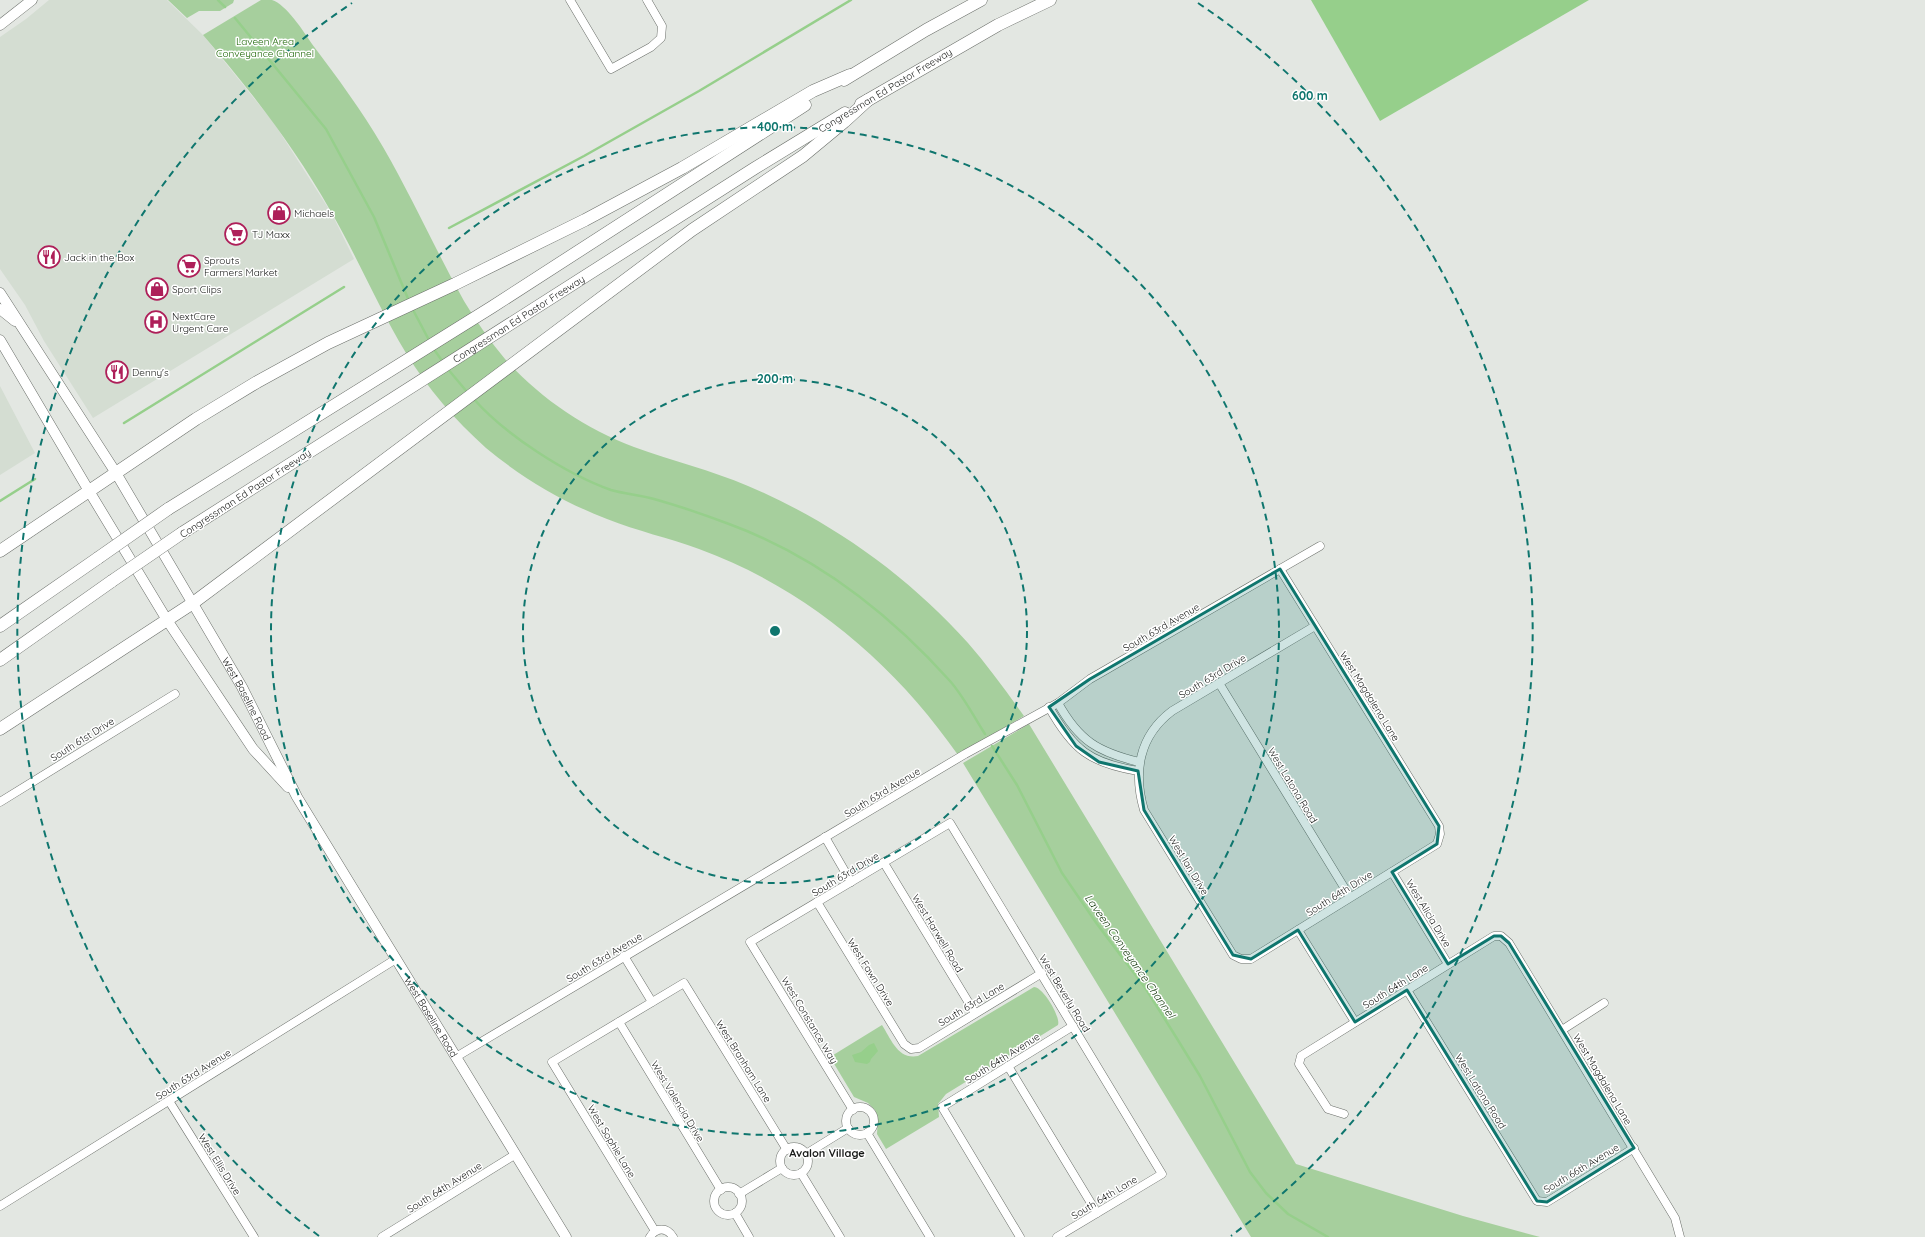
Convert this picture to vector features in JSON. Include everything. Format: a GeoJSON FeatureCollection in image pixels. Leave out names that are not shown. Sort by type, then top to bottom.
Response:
{"type":"FeatureCollection","features":[{"type":"Feature","properties":{"kind":"highway"},"geometry":{"type":"LineString","coordinates":[[0,626],[168,509],[447,334],[850,75],[926,30],[981,0]]}},
{"type":"Feature","properties":{"kind":"highway","name":"Congressman Ed Pastor Freeway"},"geometry":{"type":"LineString","coordinates":[[0,660],[182,533],[755,168],[868,100],[998,25],[1050,0]]}},
{"type":"Feature","properties":{"kind":"highway"},"geometry":{"type":"LineString","coordinates":[[0,551],[116,473],[257,382],[328,344],[423,299],[619,202],[682,168],[813,91],[850,75]]}},
{"type":"Feature","properties":{"kind":"highway"},"geometry":{"type":"LineString","coordinates":[[0,729],[193,603],[692,230],[803,156],[868,100]]}},
{"type":"Feature","properties":{"kind":"main road"},"geometry":{"type":"LineString","coordinates":[[0,25],[32,0]]}},
{"type":"Feature","properties":{"kind":"main road","name":"West Baseline Road"},"geometry":{"type":"LineString","coordinates":[[0,293],[116,473],[242,687],[297,797],[566,1237]]}},
{"type":"Feature","properties":{"kind":"main road"},"geometry":{"type":"LineString","coordinates":[[0,309],[23,327]]}},
{"type":"Feature","properties":{"kind":"main road","name":"West Baseline Road"},"geometry":{"type":"LineString","coordinates":[[0,340],[167,620],[253,749],[297,797]]}},
{"type":"Feature","properties":{"kind":"street"},"geometry":{"type":"LineString","coordinates":[[570,0],[611,69],[651,47],[661,38],[662,26],[647,0]]}},
{"type":"Feature","properties":{"kind":"street","name":"South 63rd Avenue"},"geometry":{"type":"LineString","coordinates":[[456,1057],[972,750],[1058,703],[1090,678],[1320,546]]}},
{"type":"Feature","properties":{"kind":"street","name":"West Magdalena Lane"},"geometry":{"type":"LineString","coordinates":[[1280,569],[1440,826],[1440,834]]}},
{"type":"Feature","properties":{"kind":"street","name":"South 63rd Drive"},"geometry":{"type":"LineString","coordinates":[[1139,762],[1151,732],[1160,720],[1315,626]]}},
{"type":"Feature","properties":{"kind":"street","name":"West Latona Road"},"geometry":{"type":"LineString","coordinates":[[1219,683],[1350,897]]}},
{"type":"Feature","properties":{"kind":"street","name":"South 61st Drive"},"geometry":{"type":"LineString","coordinates":[[0,802],[175,694]]}},
{"type":"Feature","properties":{"kind":"street"},"geometry":{"type":"LineString","coordinates":[[1058,703],[1072,724],[1091,744],[1104,752],[1139,762]]}},
{"type":"Feature","properties":{"kind":"street"},"geometry":{"type":"LineString","coordinates":[[1049,707],[1059,725],[1076,746],[1086,754],[1114,767],[1138,771]]}},
{"type":"Feature","properties":{"kind":"street","name":"West Ian Drive"},"geometry":{"type":"LineString","coordinates":[[1139,762],[1138,783],[1144,810],[1233,956],[1241,959]]}},
{"type":"Feature","properties":{"kind":"street","name":"South 63rd Drive"},"geometry":{"type":"LineString","coordinates":[[750,942],[950,823]]}},
{"type":"Feature","properties":{"kind":"street","name":"West Beverly Road"},"geometry":{"type":"LineString","coordinates":[[950,823],[1162,1174]]}},
{"type":"Feature","properties":{"kind":"street","name":"South 64th Drive"},"geometry":{"type":"LineString","coordinates":[[1241,959],[1251,960],[1350,897],[1438,844],[1440,834]]}},
{"type":"Feature","properties":{"kind":"street"},"geometry":{"type":"LineString","coordinates":[[825,837],[851,882]]}},
{"type":"Feature","properties":{"kind":"street","name":"West Harwell Road"},"geometry":{"type":"LineString","coordinates":[[884,863],[975,1013]]}},
{"type":"Feature","properties":{"kind":"street","name":"West Alicia Drive"},"geometry":{"type":"LineString","coordinates":[[1392,872],[1448,964]]}},
{"type":"Feature","properties":{"kind":"street","name":"West Fawn Drive"},"geometry":{"type":"LineString","coordinates":[[817,902],[904,1044],[911,1049]]}},
{"type":"Feature","properties":{"kind":"street"},"geometry":{"type":"LineString","coordinates":[[1298,930],[1355,1022]]}},
{"type":"Feature","properties":{"kind":"street","name":"South 64th Lane"},"geometry":{"type":"LineString","coordinates":[[1344,1114],[1328,1109],[1299,1064],[1301,1056],[1494,936],[1500,936]]}},
{"type":"Feature","properties":{"kind":"street","name":"West Magdalena Lane"},"geometry":{"type":"LineString","coordinates":[[1500,936],[1509,943],[1634,1148],[1675,1218],[1680,1237]]}},
{"type":"Feature","properties":{"kind":"street","name":"West Constance Way"},"geometry":{"type":"LineString","coordinates":[[750,942],[853,1110]]}},
{"type":"Feature","properties":{"kind":"street"},"geometry":{"type":"LineString","coordinates":[[619,1022],[652,1002],[624,956]]}},
{"type":"Feature","properties":{"kind":"street","name":"South 63rd Avenue"},"geometry":{"type":"LineString","coordinates":[[0,1206],[396,959]]}},
{"type":"Feature","properties":{"kind":"street","name":"South 63rd Lane"},"geometry":{"type":"LineString","coordinates":[[911,1049],[919,1048],[1042,973]]}},
{"type":"Feature","properties":{"kind":"street","name":"West Branham Lane"},"geometry":{"type":"LineString","coordinates":[[652,1002],[684,983],[787,1150]]}},
{"type":"Feature","properties":{"kind":"street","name":"West Latona Road"},"geometry":{"type":"LineString","coordinates":[[1407,990],[1537,1201]]}},
{"type":"Feature","properties":{"kind":"street"},"geometry":{"type":"LineString","coordinates":[[1562,1030],[1604,1003]]}},
{"type":"Feature","properties":{"kind":"street","name":"West Sophie Lane"},"geometry":{"type":"LineString","coordinates":[[619,1022],[552,1062],[652,1234],[666,1230],[673,1237]]}},
{"type":"Feature","properties":{"kind":"street","name":"West Valencia Drive"},"geometry":{"type":"LineString","coordinates":[[619,1022],[720,1190]]}},
{"type":"Feature","properties":{"kind":"street","name":"South 64th Avenue"},"geometry":{"type":"LineString","coordinates":[[1020,1237],[942,1107],[1073,1026]]}},
{"type":"Feature","properties":{"kind":"street"},"geometry":{"type":"LineString","coordinates":[[1008,1066],[1097,1213]]}},
{"type":"Feature","properties":{"kind":"street","name":"West Ellis Drive"},"geometry":{"type":"LineString","coordinates":[[169,1101],[254,1237]]}},
{"type":"Feature","properties":{"kind":"street"},"geometry":{"type":"LineString","coordinates":[[864,1108],[870,1113],[873,1124],[867,1133],[858,1135],[851,1132],[848,1128],[847,1116],[853,1110],[864,1108]]}},
{"type":"Feature","properties":{"kind":"street"},"geometry":{"type":"LineString","coordinates":[[806,1154],[848,1128]]}},
{"type":"Feature","properties":{"kind":"street"},"geometry":{"type":"LineString","coordinates":[[867,1133],[930,1237]]}},
{"type":"Feature","properties":{"kind":"street","name":"South 66th Avenue"},"geometry":{"type":"LineString","coordinates":[[1537,1201],[1547,1202],[1634,1148]]}},
{"type":"Feature","properties":{"kind":"street"},"geometry":{"type":"LineString","coordinates":[[799,1149],[806,1154],[808,1160],[807,1166],[801,1173],[789,1174],[782,1168],[781,1156],[787,1150],[799,1149]]}},
{"type":"Feature","properties":{"kind":"street","name":"South 64th Avenue"},"geometry":{"type":"LineString","coordinates":[[382,1237],[516,1154]]}},
{"type":"Feature","properties":{"kind":"street"},"geometry":{"type":"LineString","coordinates":[[739,1194],[782,1168]]}},
{"type":"Feature","properties":{"kind":"street"},"geometry":{"type":"LineString","coordinates":[[801,1173],[840,1237]]}},
{"type":"Feature","properties":{"kind":"street","name":"South 64th Lane"},"geometry":{"type":"LineString","coordinates":[[1057,1237],[1162,1174]]}},
{"type":"Feature","properties":{"kind":"street"},"geometry":{"type":"LineString","coordinates":[[729,1188],[739,1194],[741,1198],[740,1207],[735,1213],[726,1215],[717,1210],[714,1202],[717,1193],[720,1190],[729,1188]]}},
{"type":"Feature","properties":{"kind":"street"},"geometry":{"type":"LineString","coordinates":[[735,1213],[749,1237]]}},
{"type":"Feature","properties":{"kind":"highlighted area"},"geometry":{"type":"Polygon","coordinates":[[[1280,569],[1439,826],[1437,844],[1392,872],[1448,964],[1494,936],[1501,936],[1509,943],[1634,1148],[1547,1202],[1537,1201],[1407,990],[1355,1022],[1298,930],[1251,959],[1233,955],[1144,810],[1138,771],[1099,762],[1076,746],[1049,707],[1090,679],[1280,569]]]}},
{"type":"Feature","properties":{"kind":"shaded area"},"geometry":{"type":"Polygon","coordinates":[[[49,0],[167,0],[203,35],[274,123],[332,214],[354,259],[93,418],[44,341],[25,305],[0,269],[0,37],[26,19],[49,0]]]}},
{"type":"Feature","properties":{"kind":"shaded area"},"geometry":{"type":"Polygon","coordinates":[[[1311,0],[1589,0],[1380,121],[1311,0]]]}},
{"type":"Feature","properties":{"kind":"shaded area"},"geometry":{"type":"Polygon","coordinates":[[[0,386],[35,453],[0,475],[0,386]]]}},
{"type":"Feature","properties":{"kind":"shaded area"},"geometry":{"type":"Polygon","coordinates":[[[874,1043],[878,1051],[870,1062],[867,1064],[855,1062],[852,1055],[861,1052],[869,1045],[874,1043]]]}},
{"type":"Feature","properties":{"kind":"green space","name":"Laveen Area Conveyance Channel"},"geometry":{"type":"Polygon","coordinates":[[[168,0],[234,0],[233,3],[220,11],[199,11],[187,18],[168,0]]]}},
{"type":"Feature","properties":{"kind":"green space","name":"Laveen Area Conveyance Channel"},"geometry":{"type":"Polygon","coordinates":[[[261,0],[272,0],[289,13],[349,94],[367,120],[394,166],[464,301],[478,323],[505,359],[533,387],[581,422],[616,440],[748,486],[779,500],[838,533],[893,573],[920,595],[944,618],[983,661],[1024,716],[958,755],[933,721],[906,689],[845,632],[811,607],[776,585],[738,565],[699,549],[618,523],[575,505],[529,479],[486,448],[443,404],[414,366],[386,318],[340,227],[302,163],[271,119],[203,35],[261,0]]]}},
{"type":"Feature","properties":{"kind":"green space"},"geometry":{"type":"Polygon","coordinates":[[[1029,724],[1296,1164],[1463,1216],[1540,1237],[1251,1237],[963,763],[1029,724]]]}},
{"type":"Feature","properties":{"kind":"green space"},"geometry":{"type":"Polygon","coordinates":[[[1034,987],[1038,988],[1042,992],[1054,1009],[1057,1016],[1058,1025],[946,1094],[938,1104],[939,1117],[886,1149],[877,1134],[878,1117],[875,1110],[868,1103],[854,1097],[830,1057],[882,1025],[900,1052],[905,1055],[918,1056],[1034,987]]]}},
{"type":"Feature","properties":{"kind":"waterway","name":"Laveen Conveyance Channel"},"geometry":{"type":"LineString","coordinates":[[218,0],[225,7]]}},
{"type":"Feature","properties":{"kind":"waterway"},"geometry":{"type":"LineString","coordinates":[[449,228],[584,156],[699,91],[851,0]]}},
{"type":"Feature","properties":{"kind":"waterway","name":"Laveen Conveyance Channel"},"geometry":{"type":"LineString","coordinates":[[235,18],[326,129],[374,217],[409,301]]}},
{"type":"Feature","properties":{"kind":"waterway"},"geometry":{"type":"LineString","coordinates":[[124,423],[344,287]]}},
{"type":"Feature","properties":{"kind":"waterway","name":"Laveen Conveyance Channel"},"geometry":{"type":"LineString","coordinates":[[412,308],[430,342]]}},
{"type":"Feature","properties":{"kind":"waterway","name":"Laveen Conveyance Channel"},"geometry":{"type":"LineString","coordinates":[[433,348],[443,362]]}},
{"type":"Feature","properties":{"kind":"waterway","name":"Laveen Conveyance Channel"},"geometry":{"type":"LineString","coordinates":[[447,368],[468,393]]}},
{"type":"Feature","properties":{"kind":"waterway","name":"Laveen Conveyance Channel"},"geometry":{"type":"LineString","coordinates":[[473,398],[486,412],[518,439],[537,452],[593,483],[611,490],[654,499],[729,524],[792,552],[821,570],[876,610],[927,656],[955,687],[985,734]]}},
{"type":"Feature","properties":{"kind":"waterway"},"geometry":{"type":"LineString","coordinates":[[0,501],[35,479]]}},
{"type":"Feature","properties":{"kind":"waterway","name":"Laveen Conveyance Channel"},"geometry":{"type":"LineString","coordinates":[[992,746],[1017,785],[1062,873],[1097,924],[1146,989],[1200,1076],[1250,1172],[1266,1193],[1288,1214],[1328,1237]]}},
{"type":"Feature","properties":{"kind":"place","name":"Michaels"},"geometry":{"type":"Point","coordinates":[279,213]}},
{"type":"Feature","properties":{"kind":"place","name":"TJ Maxx"},"geometry":{"type":"Point","coordinates":[236,234]}},
{"type":"Feature","properties":{"kind":"place","name":"Jack in the Box"},"geometry":{"type":"Point","coordinates":[49,257]}},
{"type":"Feature","properties":{"kind":"place","name":"Sprouts Farmers Market"},"geometry":{"type":"Point","coordinates":[189,266]}},
{"type":"Feature","properties":{"kind":"place","name":"Sport Clips"},"geometry":{"type":"Point","coordinates":[157,289]}},
{"type":"Feature","properties":{"kind":"place","name":"NextCare Urgent Care"},"geometry":{"type":"Point","coordinates":[156,322]}},
{"type":"Feature","properties":{"kind":"place","name":"Denny's"},"geometry":{"type":"Point","coordinates":[117,372]}},
{"type":"Feature","properties":{"kind":"district","name":"Avalon Village"},"geometry":{"type":"Point","coordinates":[827,1153]}}]}
